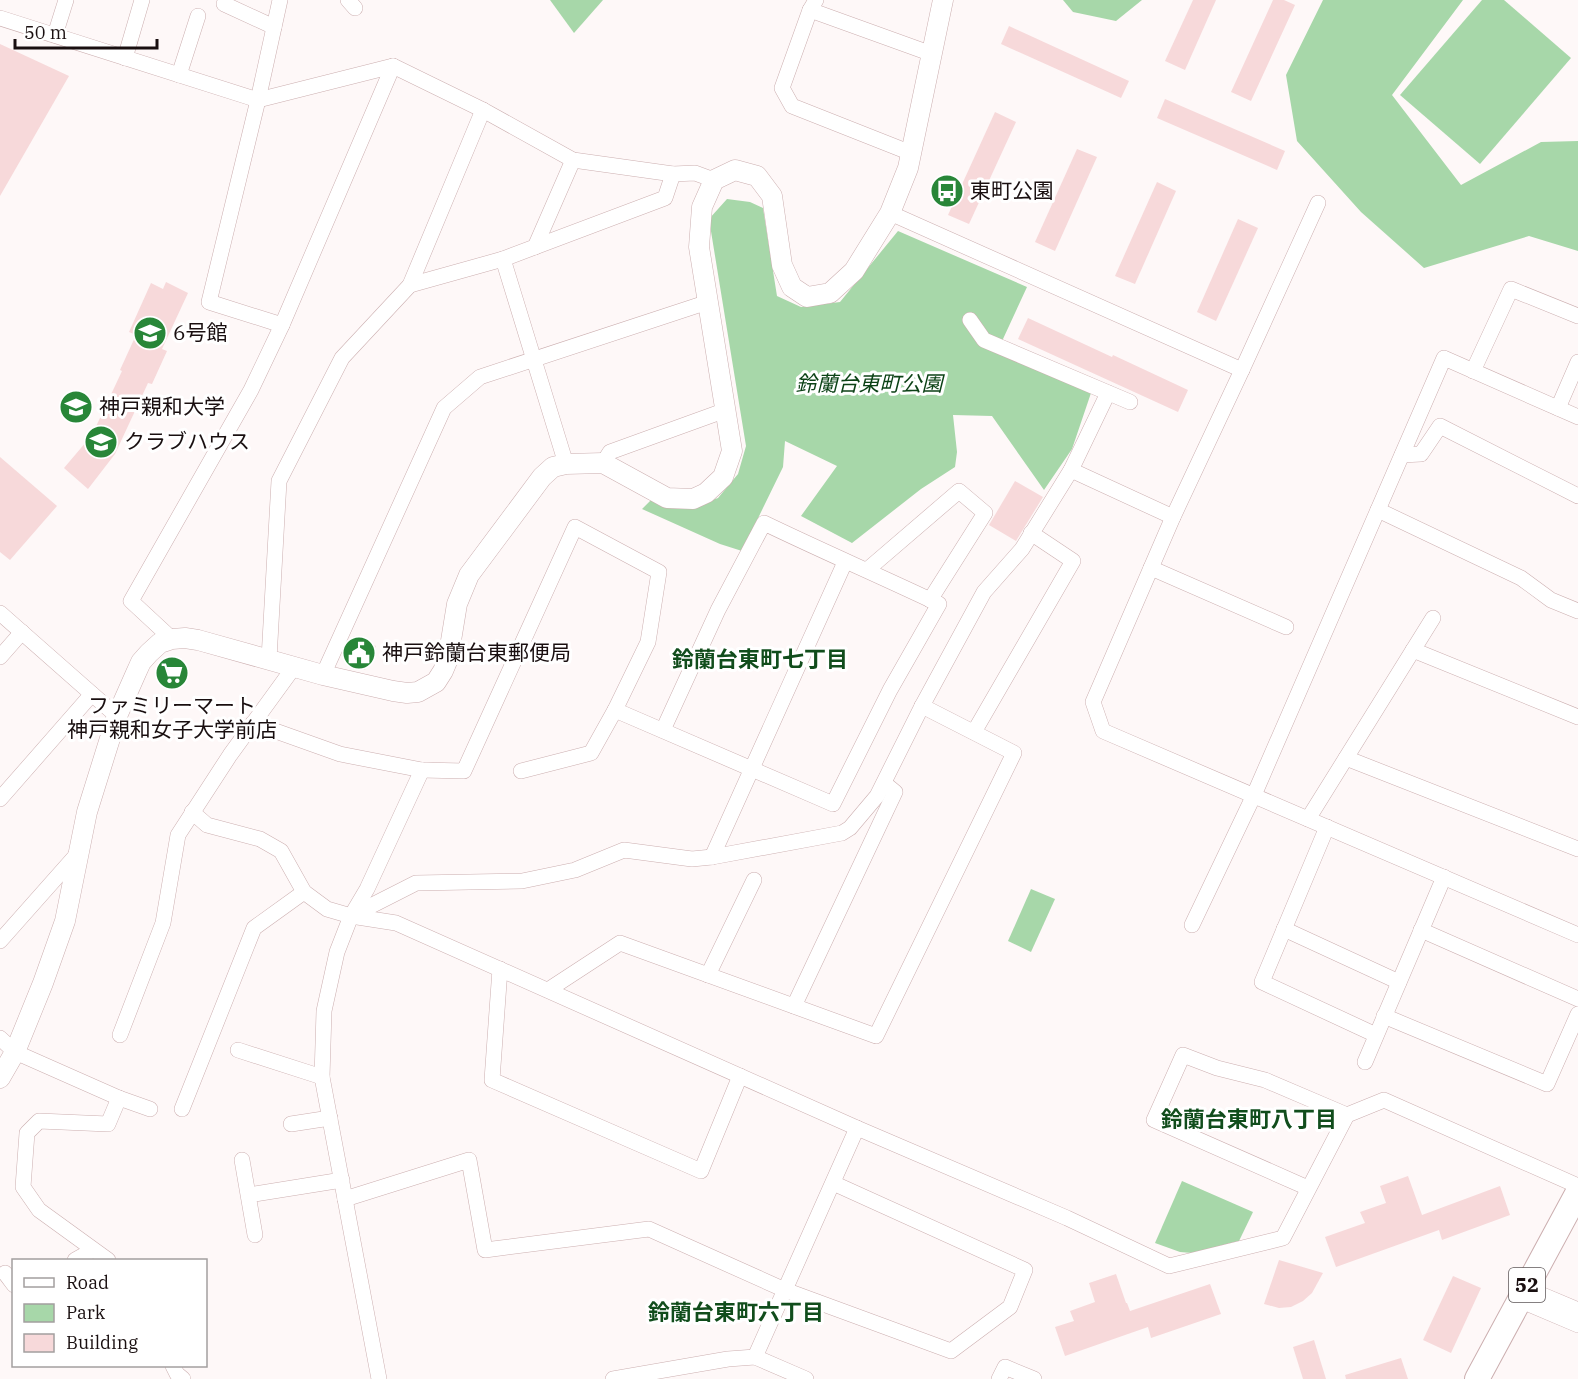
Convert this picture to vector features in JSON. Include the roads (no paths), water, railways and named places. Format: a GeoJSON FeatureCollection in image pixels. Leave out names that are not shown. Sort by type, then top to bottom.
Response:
{"type":"FeatureCollection","features":[{"type":"Feature","properties":{"kind":"main road","name":"52"},"geometry":{"type":"LineString","coordinates":[[1477,1379],[1578,1192]]}},
{"type":"Feature","properties":{"kind":"street"},"geometry":{"type":"LineString","coordinates":[[55,35],[66,0]]}},
{"type":"Feature","properties":{"kind":"street"},"geometry":{"type":"LineString","coordinates":[[125,58],[142,0]]}},
{"type":"Feature","properties":{"kind":"street"},"geometry":{"type":"LineString","coordinates":[[280,0],[209,302],[282,325]]}},
{"type":"Feature","properties":{"kind":"street"},"geometry":{"type":"LineString","coordinates":[[0,1078],[15,1052],[43,984],[65,921],[87,812],[117,716],[141,662],[160,643],[185,638],[323,675],[407,693],[418,692],[436,682],[443,671],[448,659],[457,604],[469,575],[553,467],[603,462],[667,498],[693,499],[706,493],[723,477],[732,451],[699,247],[702,207],[714,180],[735,170],[757,176],[772,196],[782,265],[792,287],[807,297],[830,293],[854,271],[890,213],[908,168],[943,0]]}},
{"type":"Feature","properties":{"kind":"street"},"geometry":{"type":"LineString","coordinates":[[224,4],[274,27]]}},
{"type":"Feature","properties":{"kind":"street"},"geometry":{"type":"LineString","coordinates":[[911,153],[792,106],[782,88],[813,5],[932,54]]}},
{"type":"Feature","properties":{"kind":"street"},"geometry":{"type":"LineString","coordinates":[[179,75],[198,16]]}},
{"type":"Feature","properties":{"kind":"street"},"geometry":{"type":"LineString","coordinates":[[0,18],[258,100],[393,66],[483,110],[573,160],[673,174],[695,173],[714,180]]}},
{"type":"Feature","properties":{"kind":"street"},"geometry":{"type":"LineString","coordinates":[[172,639],[131,601],[251,390],[282,325],[393,66]]}},
{"type":"Feature","properties":{"kind":"street"},"geometry":{"type":"LineString","coordinates":[[269,659],[279,481],[342,358],[410,285],[483,110]]}},
{"type":"Feature","properties":{"kind":"street"},"geometry":{"type":"LineString","coordinates":[[535,247],[573,160]]}},
{"type":"Feature","properties":{"kind":"street"},"geometry":{"type":"LineString","coordinates":[[410,285],[503,259],[665,198],[673,174]]}},
{"type":"Feature","properties":{"kind":"street"},"geometry":{"type":"LineString","coordinates":[[1318,203],[1173,518],[1093,702],[1102,731],[1578,935]]}},
{"type":"Feature","properties":{"kind":"street"},"geometry":{"type":"LineString","coordinates":[[890,213],[1242,370]]}},
{"type":"Feature","properties":{"kind":"street"},"geometry":{"type":"LineString","coordinates":[[503,259],[566,464]]}},
{"type":"Feature","properties":{"kind":"street"},"geometry":{"type":"LineString","coordinates":[[1473,370],[1511,289],[1578,316]]}},
{"type":"Feature","properties":{"kind":"street"},"geometry":{"type":"LineString","coordinates":[[323,675],[444,408],[480,377],[708,302]]}},
{"type":"Feature","properties":{"kind":"street"},"geometry":{"type":"LineString","coordinates":[[970,320],[984,340],[1130,402]]}},
{"type":"Feature","properties":{"kind":"street"},"geometry":{"type":"LineString","coordinates":[[1192,925],[1254,795],[1444,358],[1578,417]]}},
{"type":"Feature","properties":{"kind":"street"},"geometry":{"type":"LineString","coordinates":[[1558,408],[1578,362]]}},
{"type":"Feature","properties":{"kind":"street"},"geometry":{"type":"LineString","coordinates":[[351,916],[416,883],[522,881],[575,870],[624,850],[692,858],[712,857],[842,833],[850,828],[877,796],[922,706],[984,592],[1022,549],[1071,470],[1108,393]]}},
{"type":"Feature","properties":{"kind":"street"},"geometry":{"type":"LineString","coordinates":[[603,462],[610,452],[726,410]]}},
{"type":"Feature","properties":{"kind":"street"},"geometry":{"type":"LineString","coordinates":[[1402,455],[1421,454],[1440,426],[1578,496]]}},
{"type":"Feature","properties":{"kind":"street"},"geometry":{"type":"LineString","coordinates":[[1071,470],[1173,518]]}},
{"type":"Feature","properties":{"kind":"street"},"geometry":{"type":"LineString","coordinates":[[867,570],[959,491],[985,513],[930,600]]}},
{"type":"Feature","properties":{"kind":"street"},"geometry":{"type":"LineString","coordinates":[[1378,510],[1521,578],[1551,600],[1578,611]]}},
{"type":"Feature","properties":{"kind":"street"},"geometry":{"type":"LineString","coordinates":[[615,710],[833,804],[890,690],[939,604],[764,523],[718,610],[663,730]]}},
{"type":"Feature","properties":{"kind":"street"},"geometry":{"type":"LineString","coordinates":[[253,723],[340,754],[422,770],[464,771],[575,527],[659,572],[648,642],[591,753],[521,771]]}},
{"type":"Feature","properties":{"kind":"street"},"geometry":{"type":"LineString","coordinates":[[974,732],[1073,561],[1031,533]]}},
{"type":"Feature","properties":{"kind":"street"},"geometry":{"type":"LineString","coordinates":[[712,857],[845,562]]}},
{"type":"Feature","properties":{"kind":"street"},"geometry":{"type":"LineString","coordinates":[[1151,568],[1286,627]]}},
{"type":"Feature","properties":{"kind":"street"},"geometry":{"type":"LineString","coordinates":[[0,613],[117,716]]}},
{"type":"Feature","properties":{"kind":"street"},"geometry":{"type":"LineString","coordinates":[[1308,819],[1433,618]]}},
{"type":"Feature","properties":{"kind":"street"},"geometry":{"type":"LineString","coordinates":[[0,657],[22,632]]}},
{"type":"Feature","properties":{"kind":"street"},"geometry":{"type":"LineString","coordinates":[[1413,650],[1578,717]]}},
{"type":"Feature","properties":{"kind":"street"},"geometry":{"type":"LineString","coordinates":[[120,1035],[163,923],[178,835],[230,755],[294,667]]}},
{"type":"Feature","properties":{"kind":"street"},"geometry":{"type":"LineString","coordinates":[[0,799],[92,694]]}},
{"type":"Feature","properties":{"kind":"street"},"geometry":{"type":"LineString","coordinates":[[548,990],[621,944],[876,1036],[1014,753],[922,706]]}},
{"type":"Feature","properties":{"kind":"street"},"geometry":{"type":"LineString","coordinates":[[1346,758],[1578,849]]}},
{"type":"Feature","properties":{"kind":"street"},"geometry":{"type":"LineString","coordinates":[[379,1379],[322,1077],[324,1011],[337,952],[351,916],[367,890],[422,770]]}},
{"type":"Feature","properties":{"kind":"street"},"geometry":{"type":"LineString","coordinates":[[794,1006],[895,792],[884,783]]}},
{"type":"Feature","properties":{"kind":"street"},"geometry":{"type":"LineString","coordinates":[[192,812],[207,825],[260,839],[281,851],[304,891],[327,909],[351,916],[396,923],[857,1128],[1067,1218],[1169,1266],[1282,1238],[1347,1115],[1384,1100],[1578,1186]]}},
{"type":"Feature","properties":{"kind":"street"},"geometry":{"type":"LineString","coordinates":[[1327,827],[1262,982],[1376,1035]]}},
{"type":"Feature","properties":{"kind":"street"},"geometry":{"type":"LineString","coordinates":[[0,941],[79,852]]}},
{"type":"Feature","properties":{"kind":"street"},"geometry":{"type":"LineString","coordinates":[[1365,1062],[1444,878]]}},
{"type":"Feature","properties":{"kind":"street"},"geometry":{"type":"LineString","coordinates":[[708,975],[754,880]]}},
{"type":"Feature","properties":{"kind":"street"},"geometry":{"type":"LineString","coordinates":[[182,1109],[254,928],[304,891]]}},
{"type":"Feature","properties":{"kind":"street"},"geometry":{"type":"LineString","coordinates":[[1284,929],[1399,982]]}},
{"type":"Feature","properties":{"kind":"street"},"geometry":{"type":"LineString","coordinates":[[1421,930],[1578,999]]}},
{"type":"Feature","properties":{"kind":"street"},"geometry":{"type":"LineString","coordinates":[[500,969],[492,1080],[701,1171],[740,1076]]}},
{"type":"Feature","properties":{"kind":"street"},"geometry":{"type":"LineString","coordinates":[[1384,1016],[1546,1083],[1578,1014]]}},
{"type":"Feature","properties":{"kind":"street"},"geometry":{"type":"LineString","coordinates":[[0,1038],[15,1052],[119,1098],[150,1109]]}},
{"type":"Feature","properties":{"kind":"street"},"geometry":{"type":"LineString","coordinates":[[238,1050],[322,1077]]}},
{"type":"Feature","properties":{"kind":"street"},"geometry":{"type":"LineString","coordinates":[[1308,1188],[1154,1120],[1183,1055],[1217,1068],[1265,1080],[1347,1115]]}},
{"type":"Feature","properties":{"kind":"street"},"geometry":{"type":"LineString","coordinates":[[106,1259],[39,1210],[22,1187],[27,1133],[39,1121],[108,1124],[119,1098]]}},
{"type":"Feature","properties":{"kind":"street"},"geometry":{"type":"LineString","coordinates":[[291,1124],[330,1118]]}},
{"type":"Feature","properties":{"kind":"street"},"geometry":{"type":"LineString","coordinates":[[755,1357],[857,1128]]}},
{"type":"Feature","properties":{"kind":"street"},"geometry":{"type":"LineString","coordinates":[[242,1160],[255,1235]]}},
{"type":"Feature","properties":{"kind":"street"},"geometry":{"type":"LineString","coordinates":[[345,1199],[469,1160],[485,1250],[649,1229],[785,1290],[951,1351],[1010,1307],[1025,1270],[833,1183]]}},
{"type":"Feature","properties":{"kind":"street"},"geometry":{"type":"LineString","coordinates":[[249,1195],[342,1180]]}},
{"type":"Feature","properties":{"kind":"street"},"geometry":{"type":"LineString","coordinates":[[77,1259],[93,1250]]}},
{"type":"Feature","properties":{"kind":"street"},"geometry":{"type":"LineString","coordinates":[[1523,1294],[1578,1310]]}},
{"type":"Feature","properties":{"kind":"street"},"geometry":{"type":"LineString","coordinates":[[1523,1294],[1578,1325]]}},
{"type":"Feature","properties":{"kind":"street"},"geometry":{"type":"LineString","coordinates":[[613,1379],[728,1359],[755,1357],[806,1379]]}},
{"type":"Feature","properties":{"kind":"street"},"geometry":{"type":"LineString","coordinates":[[174,1367],[183,1379]]}},
{"type":"Feature","properties":{"kind":"street"},"geometry":{"type":"LineString","coordinates":[[999,1379],[1005,1367],[1034,1379]]}},
{"type":"Feature","properties":{"kind":"place","name":"東町公園"},"geometry":{"type":"Point","coordinates":[947,191]}},
{"type":"Feature","properties":{"kind":"place","name":"6号館"},"geometry":{"type":"Point","coordinates":[150,333]}},
{"type":"Feature","properties":{"kind":"place","name":"神戸親和大学"},"geometry":{"type":"Point","coordinates":[76,407]}},
{"type":"Feature","properties":{"kind":"place","name":"クラブハウス"},"geometry":{"type":"Point","coordinates":[101,442]}},
{"type":"Feature","properties":{"kind":"place","name":"神戸鈴蘭台東郵便局"},"geometry":{"type":"Point","coordinates":[359,653]}},
{"type":"Feature","properties":{"kind":"place","name":"ファミリーマート 神戸親和女子大学前店"},"geometry":{"type":"Point","coordinates":[172,673]}},
{"type":"Feature","properties":{"kind":"district","name":"鈴蘭台東町七丁目"},"geometry":{"type":"Point","coordinates":[760,659]}},
{"type":"Feature","properties":{"kind":"district","name":"鈴蘭台東町八丁目"},"geometry":{"type":"Point","coordinates":[1249,1119]}},
{"type":"Feature","properties":{"kind":"district","name":"鈴蘭台東町六丁目"},"geometry":{"type":"Point","coordinates":[736,1312]}},
{"type":"Feature","properties":{"kind":"park label","name":"鈴蘭台東町公園"},"geometry":{"type":"Point","coordinates":[869,384]}}]}
